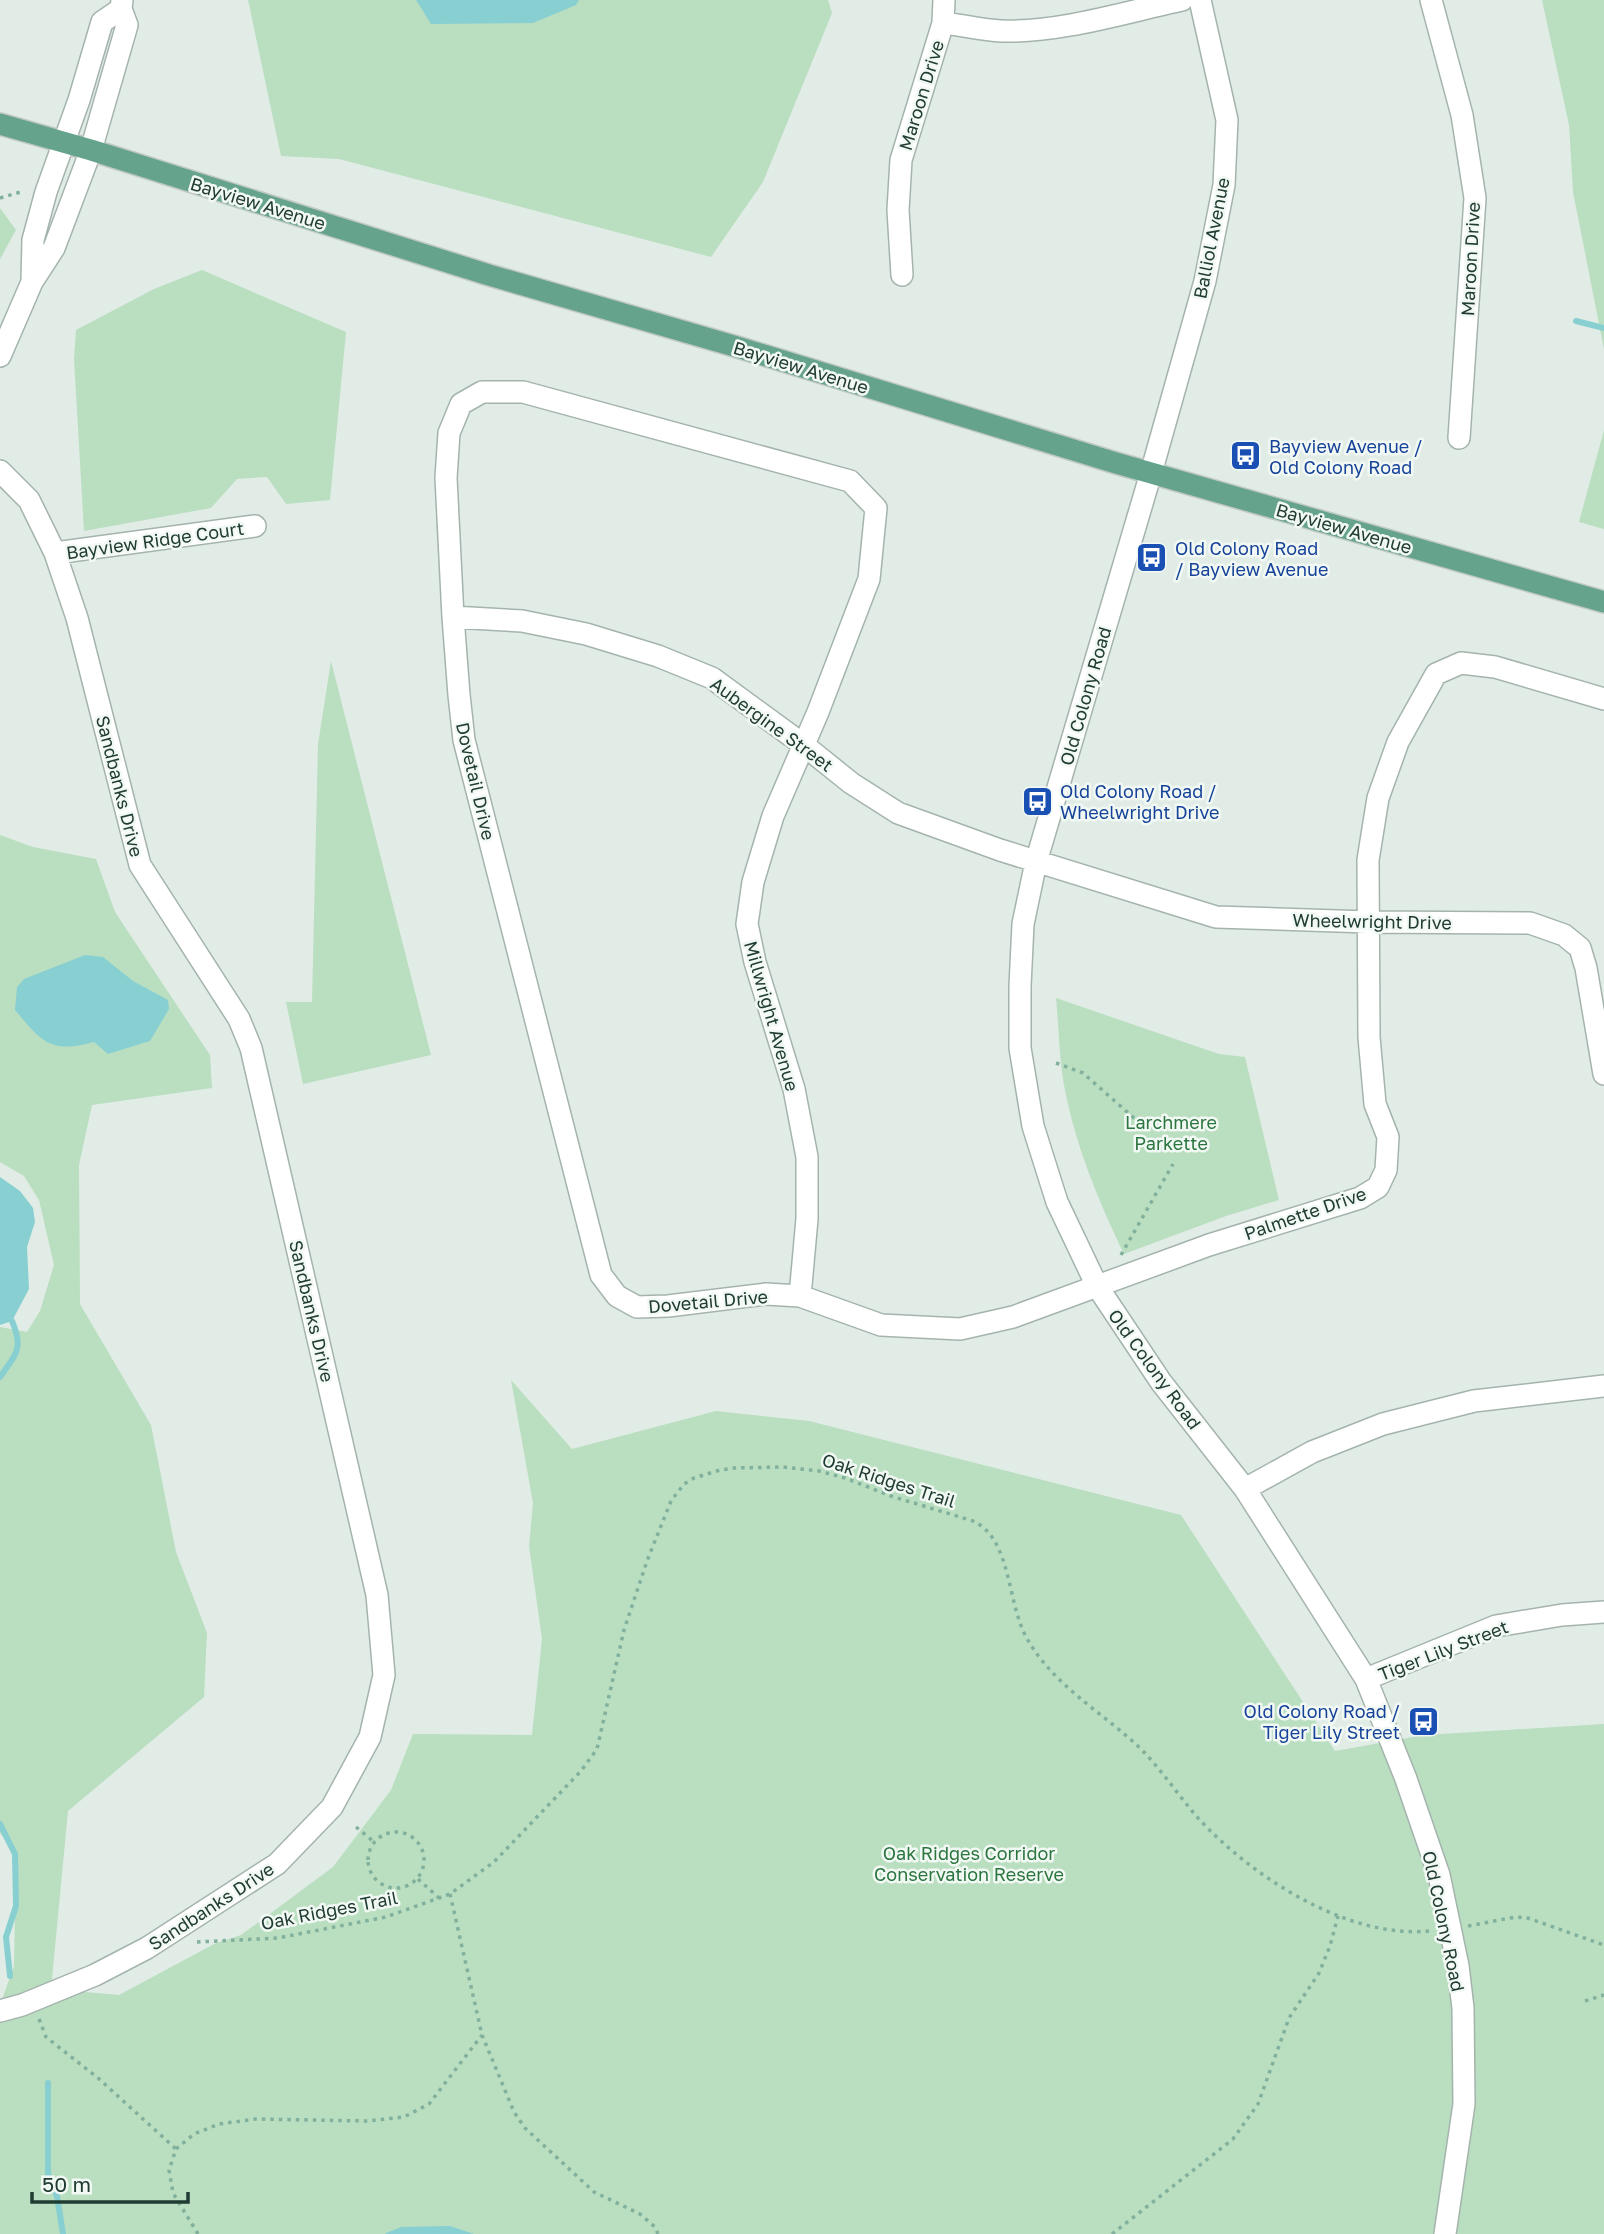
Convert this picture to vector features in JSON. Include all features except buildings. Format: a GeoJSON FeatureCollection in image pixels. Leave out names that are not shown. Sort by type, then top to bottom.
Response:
{"type":"FeatureCollection","features":[{"type":"Feature","properties":{"kind":"main road","name":"Bayview Avenue"},"geometry":{"type":"LineString","coordinates":[[0,124],[489,275],[734,346],[1151,473],[1604,602]]}},
{"type":"Feature","properties":{"kind":"street","name":"Maroon Drive"},"geometry":{"type":"LineString","coordinates":[[902,275],[898,210],[901,160],[943,23],[944,0]]}},
{"type":"Feature","properties":{"kind":"street"},"geometry":{"type":"LineString","coordinates":[[943,23],[1001,31],[1032,30],[1182,0]]}},
{"type":"Feature","properties":{"kind":"street","name":"Balliol Avenue"},"geometry":{"type":"LineString","coordinates":[[1151,473],[1205,281],[1224,184],[1227,120],[1200,0]]}},
{"type":"Feature","properties":{"kind":"street","name":"Maroon Drive"},"geometry":{"type":"LineString","coordinates":[[1432,0],[1462,115],[1475,198],[1459,439]]}},
{"type":"Feature","properties":{"kind":"street"},"geometry":{"type":"LineString","coordinates":[[0,356],[32,282],[54,248],[91,150],[127,25],[122,4],[102,22],[46,192],[33,240],[32,282]]}},
{"type":"Feature","properties":{"kind":"street","name":"Dovetail Drive"},"geometry":{"type":"LineString","coordinates":[[805,746],[869,579],[876,508],[850,481],[523,392],[482,392],[461,404],[449,433],[446,478],[453,617],[464,740],[601,1275],[617,1296],[637,1307],[668,1306],[766,1294],[800,1296],[881,1325],[960,1329],[1013,1317],[1097,1286]]}},
{"type":"Feature","properties":{"kind":"street","name":"Sandbanks Drive"},"geometry":{"type":"LineString","coordinates":[[0,471],[29,500],[55,553],[77,618],[140,865],[239,1019],[251,1048],[377,1595],[384,1675],[370,1737],[332,1807],[277,1864],[147,1948],[95,1975],[0,2011]]}},
{"type":"Feature","properties":{"kind":"street","name":"Old Colony Road"},"geometry":{"type":"LineString","coordinates":[[1151,473],[1037,862],[1023,924],[1020,1048],[1033,1126],[1057,1202],[1097,1286],[1161,1382],[1245,1489],[1366,1679],[1406,1779],[1434,1863],[1458,1966],[1463,2008],[1464,2104],[1445,2234]]}},
{"type":"Feature","properties":{"kind":"street","name":"Bayview Ridge Court"},"geometry":{"type":"LineString","coordinates":[[55,553],[255,526]]}},
{"type":"Feature","properties":{"kind":"street","name":"Aubergine Street"},"geometry":{"type":"LineString","coordinates":[[453,617],[522,621],[586,634],[658,656],[712,678],[851,783],[898,813],[955,836],[1037,862]]}},
{"type":"Feature","properties":{"kind":"street"},"geometry":{"type":"LineString","coordinates":[[1368,922],[1368,860],[1378,798],[1398,742],[1436,674],[1461,663],[1495,667],[1604,699]]}},
{"type":"Feature","properties":{"kind":"street","name":"Millwright Avenue"},"geometry":{"type":"LineString","coordinates":[[800,1296],[807,1219],[807,1157],[794,1089],[755,962],[747,924],[753,882],[773,816],[805,746]]}},
{"type":"Feature","properties":{"kind":"street","name":"Wheelwright Drive"},"geometry":{"type":"LineString","coordinates":[[1037,862],[1216,917],[1530,923],[1564,935],[1580,948],[1586,968],[1604,1074]]}},
{"type":"Feature","properties":{"kind":"street","name":"Palmette Drive"},"geometry":{"type":"LineString","coordinates":[[1097,1286],[1209,1245],[1360,1198],[1378,1187],[1386,1170],[1388,1137],[1376,1104],[1369,1037],[1368,922]]}},
{"type":"Feature","properties":{"kind":"street"},"geometry":{"type":"LineString","coordinates":[[1245,1489],[1312,1452],[1383,1424],[1474,1401],[1604,1386]]}},
{"type":"Feature","properties":{"kind":"street","name":"Tiger Lily Street"},"geometry":{"type":"LineString","coordinates":[[1366,1679],[1496,1626],[1562,1615],[1604,1612]]}},
{"type":"Feature","properties":{"kind":"path"},"geometry":{"type":"LineString","coordinates":[[0,198],[26,190]]}},
{"type":"Feature","properties":{"kind":"path"},"geometry":{"type":"LineString","coordinates":[[1056,1063],[1083,1073],[1134,1118],[1158,1126]]}},
{"type":"Feature","properties":{"kind":"path"},"geometry":{"type":"LineString","coordinates":[[1120,1257],[1173,1164]]}},
{"type":"Feature","properties":{"kind":"path","name":"Oak Ridges Trail"},"geometry":{"type":"LineString","coordinates":[[194,1942],[278,1938],[386,1917],[450,1894],[494,1862],[581,1771],[597,1749],[624,1630],[661,1523],[678,1491],[694,1478],[720,1470],[783,1467],[832,1473],[882,1493],[984,1526],[1001,1551],[1017,1619],[1029,1643],[1055,1676],[1140,1748],[1197,1816],[1235,1854],[1273,1881],[1338,1916],[1388,1930],[1411,1932],[1450,1929],[1525,1917],[1604,1945]]}},
{"type":"Feature","properties":{"kind":"path"},"geometry":{"type":"LineString","coordinates":[[356,1827],[374,1842]]}},
{"type":"Feature","properties":{"kind":"path"},"geometry":{"type":"LineString","coordinates":[[398,1831],[412,1836],[423,1849],[425,1858],[418,1879],[407,1887],[397,1889],[376,1881],[368,1867],[368,1853],[374,1842],[385,1833],[398,1831]]}},
{"type":"Feature","properties":{"kind":"path"},"geometry":{"type":"LineString","coordinates":[[418,1879],[439,1898]]}},
{"type":"Feature","properties":{"kind":"path"},"geometry":{"type":"LineString","coordinates":[[450,1894],[482,2035],[514,2112],[525,2129],[594,2192],[640,2214],[655,2227],[658,2234]]}},
{"type":"Feature","properties":{"kind":"path"},"geometry":{"type":"LineString","coordinates":[[1112,2234],[1233,2139],[1258,2104],[1289,2018],[1319,1973],[1338,1916]]}},
{"type":"Feature","properties":{"kind":"path"},"geometry":{"type":"LineString","coordinates":[[1585,2001],[1604,1995]]}},
{"type":"Feature","properties":{"kind":"path"},"geometry":{"type":"LineString","coordinates":[[33,2000],[46,2037],[98,2078],[176,2149]]}},
{"type":"Feature","properties":{"kind":"path"},"geometry":{"type":"LineString","coordinates":[[198,2234],[173,2193],[169,2170],[176,2149],[194,2134],[219,2124],[256,2119],[367,2122],[404,2117],[429,2104],[482,2035]]}},
{"type":"Feature","properties":{"kind":"green space"},"geometry":{"type":"Polygon","coordinates":[[[248,0],[828,0],[832,13],[763,182],[711,257],[339,159],[281,156],[248,0]]]}},
{"type":"Feature","properties":{"kind":"green space"},"geometry":{"type":"Polygon","coordinates":[[[1542,0],[1604,0],[1604,349],[1573,192],[1569,125],[1542,0]]]}},
{"type":"Feature","properties":{"kind":"green space"},"geometry":{"type":"Polygon","coordinates":[[[0,208],[16,230],[0,259],[0,208]]]}},
{"type":"Feature","properties":{"kind":"green space"},"geometry":{"type":"Polygon","coordinates":[[[202,270],[346,332],[330,500],[286,504],[267,477],[237,479],[211,508],[84,531],[74,359],[76,330],[154,289],[202,270]]]}},
{"type":"Feature","properties":{"kind":"green space"},"geometry":{"type":"Polygon","coordinates":[[[1604,430],[1604,529],[1579,522],[1604,430]]]}},
{"type":"Feature","properties":{"kind":"green space"},"geometry":{"type":"Polygon","coordinates":[[[331,661],[431,1055],[303,1084],[286,1002],[312,1002],[318,744],[331,661]]]}},
{"type":"Feature","properties":{"kind":"green space","name":"Oak Ridges Corridor Conservation Reserve"},"geometry":{"type":"Polygon","coordinates":[[[0,835],[33,847],[96,859],[115,912],[210,1055],[212,1088],[92,1105],[79,1165],[80,1304],[151,1425],[176,1552],[207,1633],[204,1697],[68,1811],[51,1989],[119,1995],[214,1944],[241,1935],[333,1867],[391,1790],[413,1734],[532,1735],[542,1639],[529,1546],[533,1503],[511,1380],[572,1449],[716,1411],[809,1421],[1181,1515],[1335,1751],[1425,1735],[1604,1724],[1604,2234],[0,2234],[0,2005],[14,1966],[16,1856],[0,1833],[0,1327],[27,1332],[40,1311],[54,1265],[39,1200],[24,1176],[0,1162],[0,835]]]}},
{"type":"Feature","properties":{"kind":"green space","name":"Larchmere Parkette"},"geometry":{"type":"Polygon","coordinates":[[[1056,998],[1219,1054],[1245,1057],[1279,1200],[1226,1216],[1124,1254],[1089,1174],[1075,1132],[1061,1067],[1056,998]]]}},
{"type":"Feature","properties":{"kind":"water"},"geometry":{"type":"Polygon","coordinates":[[[416,0],[579,0],[576,5],[533,23],[431,24],[416,0]]]}},
{"type":"Feature","properties":{"kind":"water"},"geometry":{"type":"Polygon","coordinates":[[[85,955],[103,957],[133,981],[168,1000],[169,1009],[150,1041],[108,1054],[94,1042],[57,1046],[40,1037],[15,1010],[17,987],[24,979],[85,955]]]}},
{"type":"Feature","properties":{"kind":"water"},"geometry":{"type":"Polygon","coordinates":[[[0,1177],[20,1191],[33,1208],[35,1222],[27,1247],[29,1289],[12,1321],[0,1325],[0,1177]]]}},
{"type":"Feature","properties":{"kind":"water"},"geometry":{"type":"Polygon","coordinates":[[[450,2226],[474,2234],[384,2234],[401,2227],[450,2226]]]}},
{"type":"Feature","properties":{"kind":"waterway"},"geometry":{"type":"LineString","coordinates":[[1576,321],[1604,328]]}},
{"type":"Feature","properties":{"kind":"waterway"},"geometry":{"type":"LineString","coordinates":[[0,1377],[18,1345],[12,1321]]}},
{"type":"Feature","properties":{"kind":"waterway"},"geometry":{"type":"LineString","coordinates":[[0,1824],[15,1854],[16,1906],[6,1937],[10,1976]]}},
{"type":"Feature","properties":{"kind":"waterway"},"geometry":{"type":"LineString","coordinates":[[48,2083],[48,2174],[57,2196],[63,2234]]}},
{"type":"Feature","properties":{"kind":"place","name":"Bayview Avenue / Old Colony Road"},"geometry":{"type":"Point","coordinates":[1246,456]}},
{"type":"Feature","properties":{"kind":"place","name":"Old Colony Road / Bayview Avenue"},"geometry":{"type":"Point","coordinates":[1152,558]}},
{"type":"Feature","properties":{"kind":"place","name":"Old Colony Road / Wheelwright Drive"},"geometry":{"type":"Point","coordinates":[1037,801]}},
{"type":"Feature","properties":{"kind":"place","name":"Old Colony Road / Tiger Lily Street"},"geometry":{"type":"Point","coordinates":[1423,1721]}}]}
